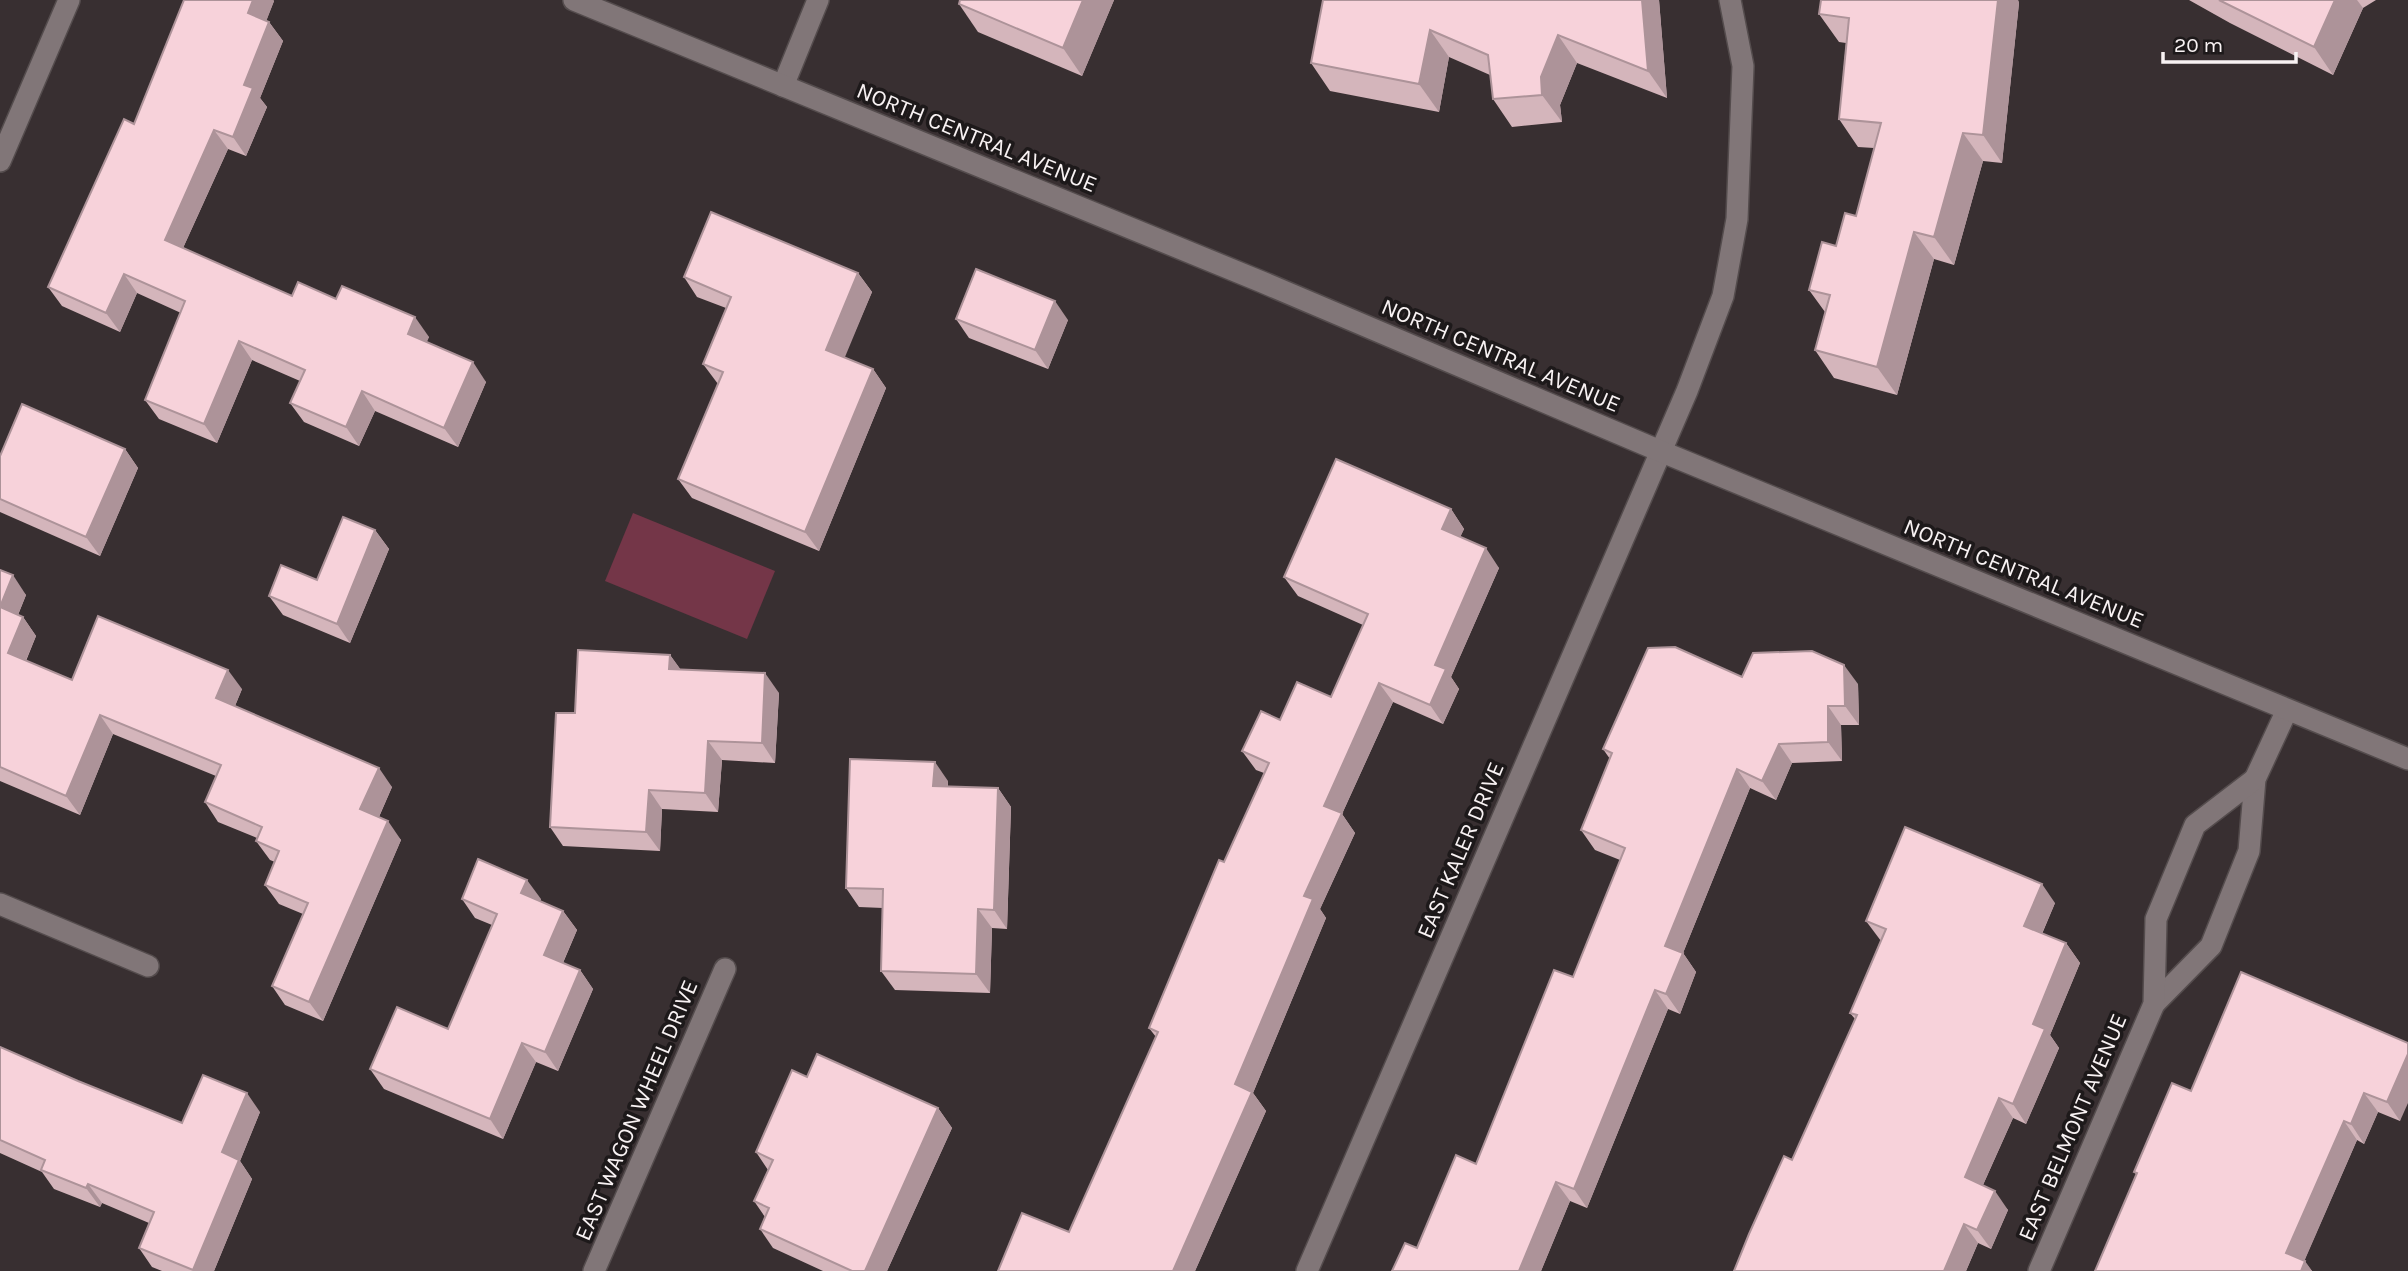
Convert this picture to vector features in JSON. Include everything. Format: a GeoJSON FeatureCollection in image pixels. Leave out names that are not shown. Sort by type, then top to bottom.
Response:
{"type":"FeatureCollection","features":[{"type":"Feature","properties":{"kind":"street"},"geometry":{"type":"LineString","coordinates":[[0,161],[69,0]]}},
{"type":"Feature","properties":{"kind":"street","name":"NORTH CENTRAL AVENUE"},"geometry":{"type":"LineString","coordinates":[[573,0],[1297,296],[1660,451],[2408,759]]}},
{"type":"Feature","properties":{"kind":"street"},"geometry":{"type":"LineString","coordinates":[[783,86],[818,0]]}},
{"type":"Feature","properties":{"kind":"street","name":"EAST KALER DRIVE"},"geometry":{"type":"LineString","coordinates":[[1307,1271],[1691,381],[1723,296],[1737,219],[1742,66],[1730,0]]}},
{"type":"Feature","properties":{"kind":"street","name":"EAST BELMONT AVENUE"},"geometry":{"type":"LineString","coordinates":[[2039,1271],[2154,1003],[2211,946],[2249,851],[2255,779],[2287,710]]}},
{"type":"Feature","properties":{"kind":"street","name":"EAST BELMONT AVENUE"},"geometry":{"type":"LineString","coordinates":[[2154,1003],[2156,919],[2195,825],[2255,779]]}},
{"type":"Feature","properties":{"kind":"street"},"geometry":{"type":"LineString","coordinates":[[0,905],[148,967]]}},
{"type":"Feature","properties":{"kind":"street","name":"EAST WAGON WHEEL DRIVE"},"geometry":{"type":"LineString","coordinates":[[594,1271],[725,969]]}},
{"type":"Feature","properties":{"kind":"shaded area"},"geometry":{"type":"Polygon","coordinates":[[[633,513],[775,571],[747,639],[605,581],[633,513]]]}},
{"type":"Feature","properties":{"kind":"building"},"geometry":{"type":"Polygon","coordinates":[[[184,0],[253,0],[248,13],[269,22],[244,85],[253,88],[233,137],[214,130],[165,240],[292,296],[298,282],[336,299],[342,286],[415,317],[408,334],[473,362],[444,428],[362,391],[346,427],[290,403],[305,370],[239,341],[204,424],[145,400],[185,301],[124,274],[106,313],[48,287],[124,119],[134,124],[184,0]]]}},
{"type":"Feature","properties":{"kind":"building"},"geometry":{"type":"Polygon","coordinates":[[[960,0],[1083,0],[1063,48],[959,4],[960,0]]]}},
{"type":"Feature","properties":{"kind":"building"},"geometry":{"type":"Polygon","coordinates":[[[1323,0],[1642,0],[1648,71],[1558,35],[1541,77],[1542,95],[1493,99],[1488,55],[1430,30],[1419,84],[1311,63],[1323,0]]]}},
{"type":"Feature","properties":{"kind":"building"},"geometry":{"type":"Polygon","coordinates":[[[1821,0],[1998,0],[1983,135],[1963,133],[1934,237],[1914,232],[1877,367],[1815,350],[1830,295],[1809,290],[1822,242],[1836,246],[1845,213],[1856,216],[1881,123],[1839,119],[1849,18],[1819,14],[1821,0]]]}},
{"type":"Feature","properties":{"kind":"building"},"geometry":{"type":"Polygon","coordinates":[[[2219,0],[2335,0],[2314,47],[2219,0]]]}},
{"type":"Feature","properties":{"kind":"building"},"geometry":{"type":"Polygon","coordinates":[[[711,212],[858,273],[826,350],[873,369],[805,532],[678,479],[723,372],[703,364],[731,297],[684,277],[711,212]]]}},
{"type":"Feature","properties":{"kind":"building"},"geometry":{"type":"Polygon","coordinates":[[[976,269],[1055,301],[1035,350],[956,319],[976,269]]]}},
{"type":"Feature","properties":{"kind":"building"},"geometry":{"type":"Polygon","coordinates":[[[22,404],[125,449],[86,537],[0,499],[0,456],[22,404]]]}},
{"type":"Feature","properties":{"kind":"building"},"geometry":{"type":"Polygon","coordinates":[[[1336,459],[1451,509],[1442,529],[1486,548],[1435,665],[1446,669],[1430,705],[1379,683],[1324,806],[1342,813],[1304,896],[1313,899],[1235,1084],[1252,1092],[1173,1271],[998,1271],[1022,1213],[1069,1232],[1158,1032],[1149,1028],[1219,860],[1224,862],[1269,763],[1242,751],[1261,711],[1280,720],[1297,682],[1331,697],[1368,614],[1284,577],[1336,459]]]}},
{"type":"Feature","properties":{"kind":"building"},"geometry":{"type":"Polygon","coordinates":[[[343,517],[375,530],[337,624],[269,596],[281,565],[317,580],[343,517]]]}},
{"type":"Feature","properties":{"kind":"building"},"geometry":{"type":"Polygon","coordinates":[[[0,570],[13,575],[0,607],[0,570]]]}},
{"type":"Feature","properties":{"kind":"building"},"geometry":{"type":"Polygon","coordinates":[[[0,607],[23,617],[8,653],[72,680],[98,616],[228,670],[216,698],[379,768],[360,809],[388,821],[309,1002],[272,986],[308,903],[265,885],[279,851],[256,841],[262,827],[205,802],[221,765],[100,715],[66,796],[0,767],[0,607]]]}},
{"type":"Feature","properties":{"kind":"building"},"geometry":{"type":"Polygon","coordinates":[[[1675,647],[1742,677],[1753,653],[1812,651],[1844,665],[1845,706],[1828,706],[1828,742],[1779,744],[1762,781],[1737,769],[1665,946],[1683,953],[1666,994],[1655,990],[1574,1189],[1556,1182],[1519,1271],[1392,1271],[1405,1243],[1417,1248],[1456,1155],[1476,1164],[1554,970],[1573,977],[1625,848],[1581,830],[1612,753],[1603,749],[1648,648],[1675,647]]]}},
{"type":"Feature","properties":{"kind":"building"},"geometry":{"type":"Polygon","coordinates":[[[578,650],[670,655],[669,669],[765,673],[762,743],[708,741],[705,793],[649,790],[646,832],[550,827],[556,713],[575,713],[578,650]]]}},
{"type":"Feature","properties":{"kind":"building"},"geometry":{"type":"Polygon","coordinates":[[[850,759],[935,762],[933,786],[998,788],[994,910],[978,909],[976,974],[881,971],[883,889],[846,888],[850,759]]]}},
{"type":"Feature","properties":{"kind":"building"},"geometry":{"type":"Polygon","coordinates":[[[1905,827],[2042,884],[2024,926],[2066,943],[2033,1024],[2045,1029],[2013,1104],[1999,1098],[1965,1177],[1995,1191],[1977,1230],[1964,1224],[1944,1271],[1734,1271],[1784,1156],[1792,1160],[1857,1015],[1850,1013],[1886,929],[1866,921],[1905,827]]]}},
{"type":"Feature","properties":{"kind":"building"},"geometry":{"type":"Polygon","coordinates":[[[478,859],[527,880],[521,893],[563,911],[544,955],[580,970],[545,1052],[522,1043],[490,1119],[370,1069],[397,1007],[448,1029],[497,914],[462,899],[478,859]]]}},
{"type":"Feature","properties":{"kind":"building"},"geometry":{"type":"Polygon","coordinates":[[[2241,972],[2408,1043],[2408,1054],[2387,1102],[2364,1093],[2351,1124],[2344,1121],[2286,1253],[2305,1261],[2301,1271],[2095,1271],[2172,1083],[2191,1091],[2241,972]]]}},
{"type":"Feature","properties":{"kind":"building"},"geometry":{"type":"Polygon","coordinates":[[[0,1047],[182,1123],[203,1075],[247,1093],[222,1152],[239,1160],[193,1270],[139,1248],[154,1212],[88,1184],[86,1188],[41,1170],[45,1160],[0,1140],[0,1047]]]}},
{"type":"Feature","properties":{"kind":"building"},"geometry":{"type":"Polygon","coordinates":[[[817,1054],[938,1108],[865,1271],[852,1271],[760,1229],[769,1208],[754,1201],[773,1160],[756,1152],[792,1070],[807,1077],[817,1054]]]}}]}
